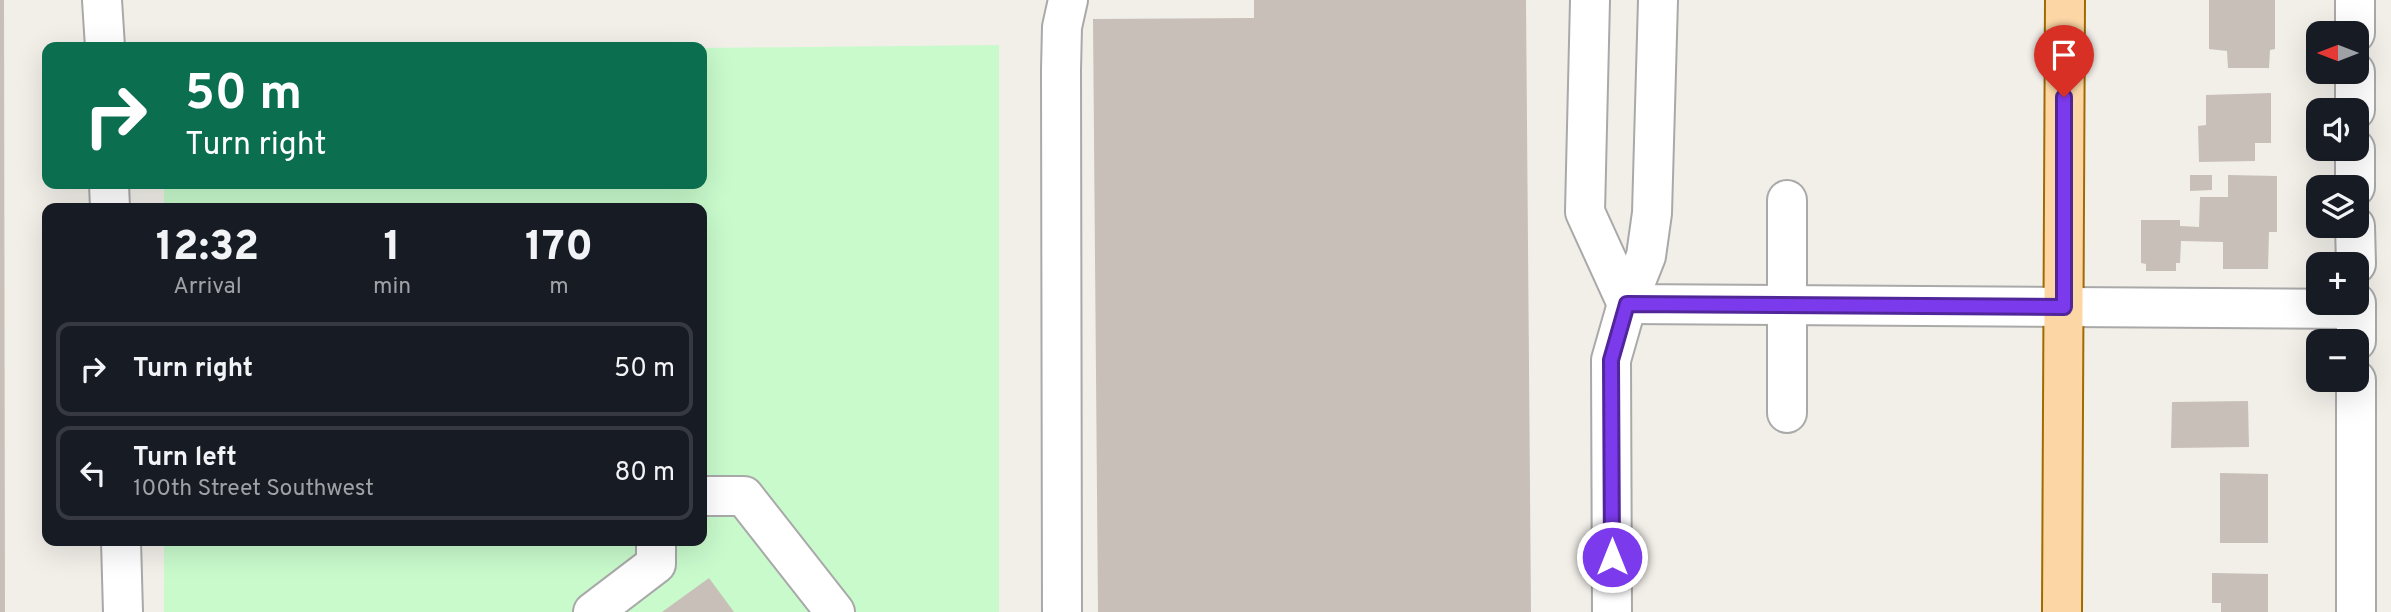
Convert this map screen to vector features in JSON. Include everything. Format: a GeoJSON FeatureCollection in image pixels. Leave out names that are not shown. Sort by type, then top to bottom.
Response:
{"type":"FeatureCollection","features":[{"type":"Feature","properties":{"kind":"main road"},"geometry":{"type":"LineString","coordinates":[[2062,612],[2065,0]]}},
{"type":"Feature","properties":{"kind":"street"},"geometry":{"type":"LineString","coordinates":[[102,0],[105,42]]}},
{"type":"Feature","properties":{"kind":"street"},"geometry":{"type":"LineString","coordinates":[[1062,612],[1061,69],[1062,27],[1068,0]]}},
{"type":"Feature","properties":{"kind":"street"},"geometry":{"type":"LineString","coordinates":[[1590,0],[1585,212],[1627,304]]}},
{"type":"Feature","properties":{"kind":"street"},"geometry":{"type":"LineString","coordinates":[[1612,612],[1611,360],[1627,304],[1646,256],[1652,213],[1658,0]]}},
{"type":"Feature","properties":{"kind":"street"},"geometry":{"type":"LineString","coordinates":[[2355,0],[2355,21]]}},
{"type":"Feature","properties":{"kind":"street"},"geometry":{"type":"LineString","coordinates":[[1787,200],[1787,413]]}},
{"type":"Feature","properties":{"kind":"street"},"geometry":{"type":"LineString","coordinates":[[1627,304],[2064,307],[2356,318]]}},
{"type":"Feature","properties":{"kind":"street"},"geometry":{"type":"LineString","coordinates":[[2356,392],[2356,612]]}},
{"type":"Feature","properties":{"kind":"street"},"geometry":{"type":"LineString","coordinates":[[707,496],[744,496],[835,612]]}},
{"type":"Feature","properties":{"kind":"street"},"geometry":{"type":"LineString","coordinates":[[121,546],[123,612]]}},
{"type":"Feature","properties":{"kind":"street"},"geometry":{"type":"LineString","coordinates":[[593,612],[656,552]]}},
{"type":"Feature","properties":{"kind":"green space"},"geometry":{"type":"Polygon","coordinates":[[[999,45],[999,612],[164,612],[164,546],[707,546],[707,203],[164,203],[164,189],[707,189],[707,48],[999,45]]]}},
{"type":"Feature","properties":{"kind":"building"},"geometry":{"type":"Polygon","coordinates":[[[0,0],[4,0],[5,612],[0,612],[0,0]]]}},
{"type":"Feature","properties":{"kind":"building"},"geometry":{"type":"Polygon","coordinates":[[[1254,0],[1526,0],[1531,612],[1098,612],[1093,19],[1254,18],[1254,0]]]}},
{"type":"Feature","properties":{"kind":"building"},"geometry":{"type":"Polygon","coordinates":[[[2209,0],[2275,0],[2275,49],[2270,50],[2269,68],[2228,68],[2227,51],[2209,49],[2209,0]]]}},
{"type":"Feature","properties":{"kind":"building"},"geometry":{"type":"Polygon","coordinates":[[[2271,93],[2271,143],[2255,143],[2255,161],[2199,162],[2198,126],[2206,125],[2206,95],[2271,93]]]}},
{"type":"Feature","properties":{"kind":"building"},"geometry":{"type":"Polygon","coordinates":[[[2190,175],[2212,175],[2212,190],[2190,191],[2190,175]]]}},
{"type":"Feature","properties":{"kind":"building"},"geometry":{"type":"Polygon","coordinates":[[[2228,175],[2277,176],[2277,232],[2269,232],[2268,269],[2223,269],[2223,242],[2181,241],[2180,263],[2176,263],[2176,271],[2146,271],[2146,264],[2141,263],[2141,220],[2180,220],[2180,226],[2199,227],[2200,197],[2228,197],[2228,175]]]}},
{"type":"Feature","properties":{"kind":"building"},"geometry":{"type":"Polygon","coordinates":[[[2248,401],[2249,447],[2171,448],[2172,402],[2248,401]]]}},
{"type":"Feature","properties":{"kind":"building"},"geometry":{"type":"Polygon","coordinates":[[[2220,473],[2268,474],[2268,543],[2220,543],[2220,473]]]}},
{"type":"Feature","properties":{"kind":"building"},"geometry":{"type":"Polygon","coordinates":[[[2212,573],[2268,574],[2268,612],[2221,612],[2221,603],[2212,603],[2212,573]]]}},
{"type":"Feature","properties":{"kind":"building"},"geometry":{"type":"Polygon","coordinates":[[[709,578],[734,612],[662,612],[709,578]]]}},
{"type":"Feature","properties":{"kind":"route"},"geometry":{"type":"LineString","coordinates":[[1612,557],[1611,360],[1627,304],[2064,307],[2064,97]]}}]}
